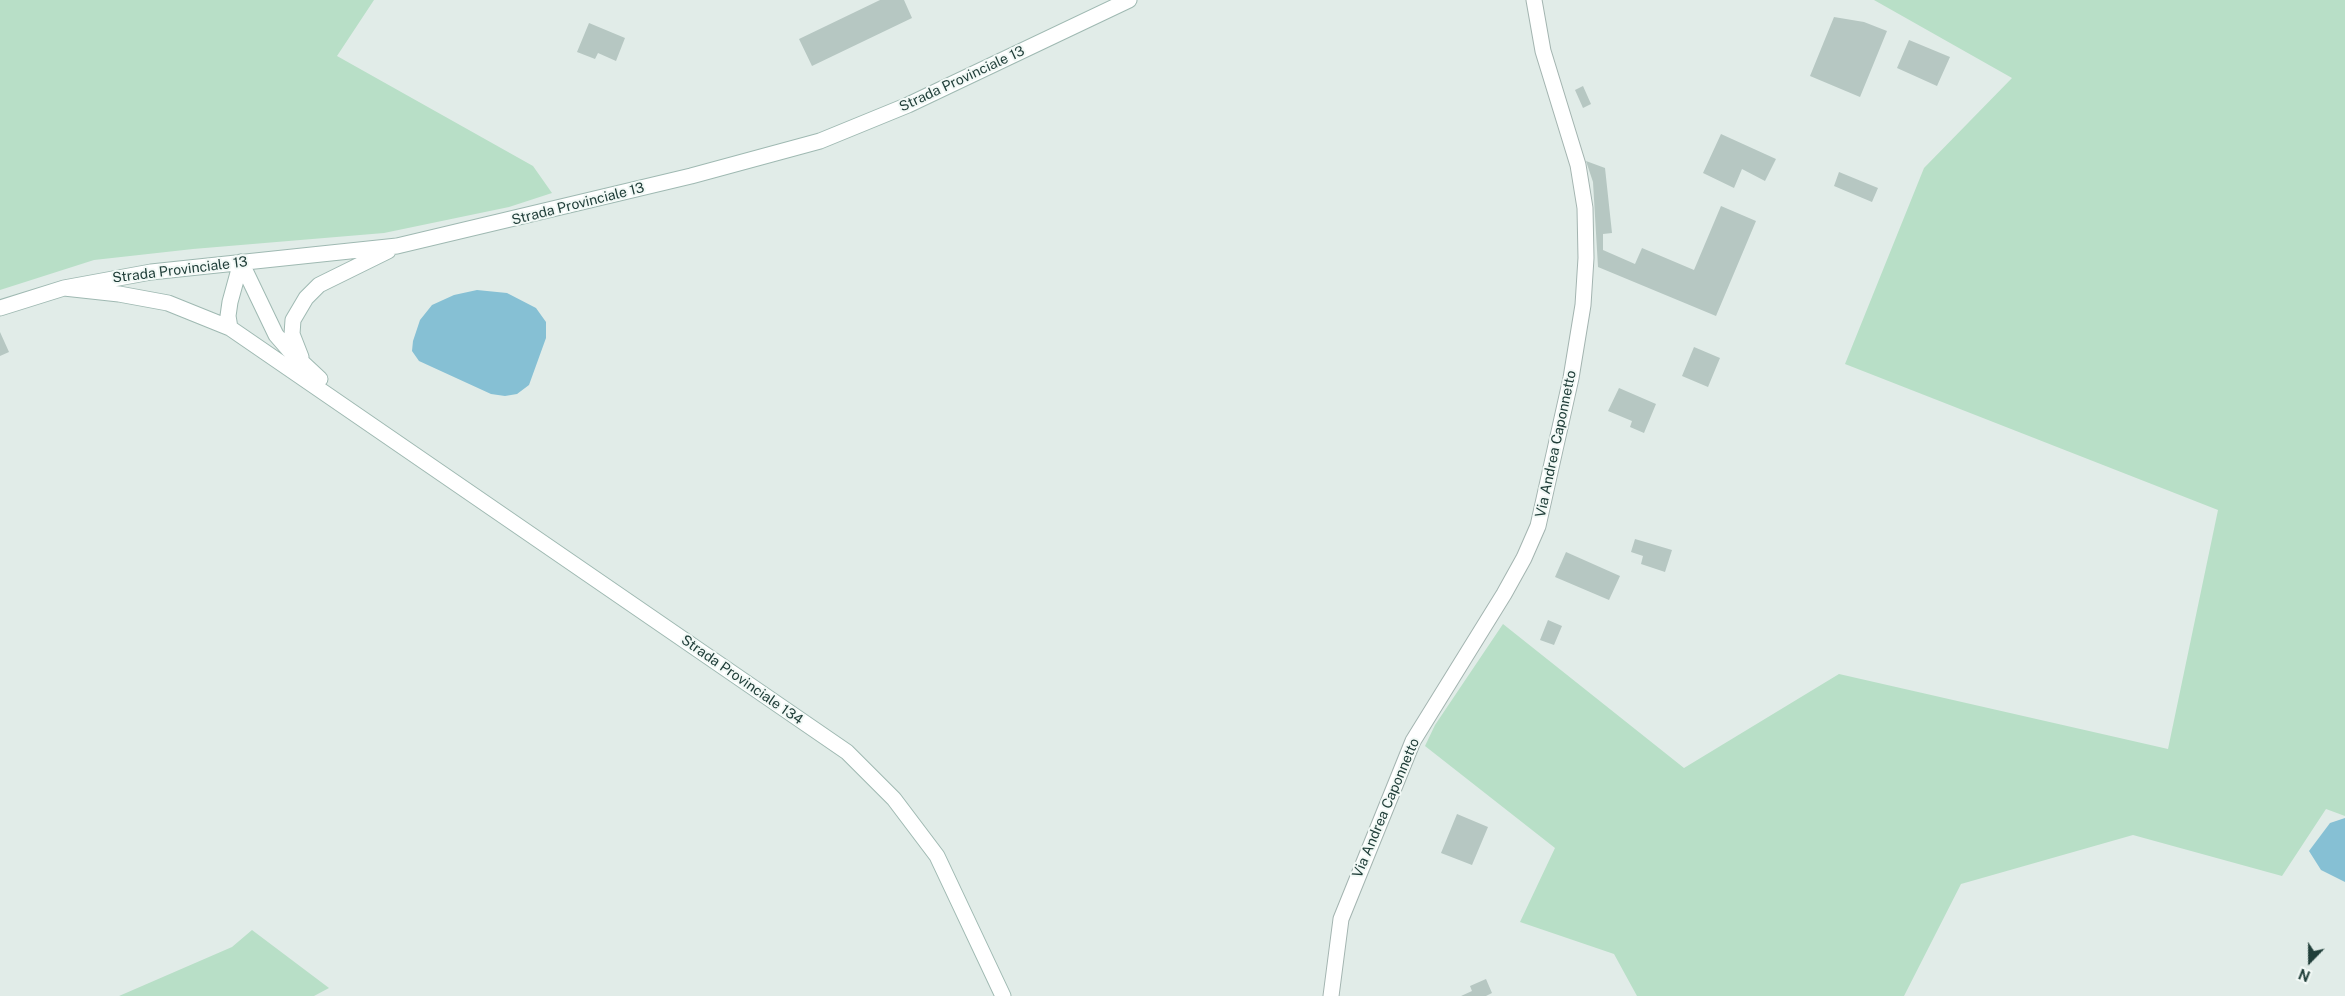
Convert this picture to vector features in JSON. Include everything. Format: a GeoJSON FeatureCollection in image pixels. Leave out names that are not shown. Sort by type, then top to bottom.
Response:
{"type":"FeatureCollection","features":[{"type":"Feature","properties":{"kind":"main road","name":"Strada Provinciale 13"},"geometry":{"type":"LineString","coordinates":[[0,308],[64,288],[151,272],[397,246],[691,176],[820,141],[908,105],[1129,0]]}},
{"type":"Feature","properties":{"kind":"main road","name":"Via Andrea Caponnetto"},"geometry":{"type":"LineString","coordinates":[[1331,996],[1341,919],[1414,741],[1504,594],[1524,558],[1538,526],[1571,378],[1583,305],[1586,258],[1584,208],[1578,165],[1543,51],[1534,0]]}},
{"type":"Feature","properties":{"kind":"main road"},"geometry":{"type":"LineString","coordinates":[[307,367],[295,346],[292,334],[293,320],[306,298],[319,284],[397,246]]}},
{"type":"Feature","properties":{"kind":"main road"},"geometry":{"type":"LineString","coordinates":[[230,328],[228,316],[230,302],[241,262]]}},
{"type":"Feature","properties":{"kind":"main road"},"geometry":{"type":"LineString","coordinates":[[241,262],[276,335],[288,350],[397,441]]}},
{"type":"Feature","properties":{"kind":"main road"},"geometry":{"type":"LineString","coordinates":[[64,288],[128,295],[168,302],[230,328],[397,441]]}},
{"type":"Feature","properties":{"kind":"main road","name":"Strada Provinciale 134"},"geometry":{"type":"LineString","coordinates":[[397,441],[846,752],[894,799],[937,856],[1003,996]]}},
{"type":"Feature","properties":{"kind":"green space"},"geometry":{"type":"Polygon","coordinates":[[[0,0],[374,0],[337,56],[533,166],[552,193],[509,207],[384,233],[193,249],[94,260],[0,290],[0,0]]]}},
{"type":"Feature","properties":{"kind":"green space"},"geometry":{"type":"Polygon","coordinates":[[[1874,0],[2345,0],[2345,816],[2326,809],[2282,876],[2133,835],[1961,884],[1904,996],[1637,996],[1614,954],[1520,922],[1555,848],[1425,746],[1435,725],[1503,624],[1684,768],[1839,674],[2168,749],[2218,510],[1845,364],[1924,168],[2012,78],[1874,0]]]}},
{"type":"Feature","properties":{"kind":"green space"},"geometry":{"type":"Polygon","coordinates":[[[252,930],[329,988],[314,996],[119,996],[232,947],[252,930]]]}},
{"type":"Feature","properties":{"kind":"water"},"geometry":{"type":"Polygon","coordinates":[[[477,290],[507,293],[536,308],[546,322],[546,338],[529,385],[517,394],[505,396],[491,394],[419,361],[412,351],[413,341],[420,320],[432,305],[454,295],[477,290]]]}},
{"type":"Feature","properties":{"kind":"water"},"geometry":{"type":"Polygon","coordinates":[[[2345,818],[2345,882],[2321,870],[2309,851],[2330,823],[2345,818]]]}},
{"type":"Feature","properties":{"kind":"building"},"geometry":{"type":"Polygon","coordinates":[[[880,0],[904,0],[912,18],[812,66],[799,39],[880,0]]]}},
{"type":"Feature","properties":{"kind":"building"},"geometry":{"type":"Polygon","coordinates":[[[1834,17],[1864,22],[1887,31],[1860,97],[1810,76],[1834,17]]]}},
{"type":"Feature","properties":{"kind":"building"},"geometry":{"type":"Polygon","coordinates":[[[589,23],[625,38],[616,61],[598,53],[595,59],[577,52],[589,23]]]}},
{"type":"Feature","properties":{"kind":"building"},"geometry":{"type":"Polygon","coordinates":[[[1909,40],[1950,57],[1937,86],[1897,68],[1909,40]]]}},
{"type":"Feature","properties":{"kind":"building"},"geometry":{"type":"Polygon","coordinates":[[[1583,86],[1591,104],[1583,108],[1575,90],[1583,86]]]}},
{"type":"Feature","properties":{"kind":"building"},"geometry":{"type":"Polygon","coordinates":[[[1721,134],[1776,159],[1765,181],[1742,169],[1734,188],[1703,173],[1721,134]]]}},
{"type":"Feature","properties":{"kind":"building"},"geometry":{"type":"Polygon","coordinates":[[[1586,161],[1605,168],[1612,233],[1603,234],[1603,250],[1635,264],[1642,248],[1694,270],[1721,206],[1756,221],[1716,316],[1598,267],[1593,182],[1586,161]]]}},
{"type":"Feature","properties":{"kind":"building"},"geometry":{"type":"Polygon","coordinates":[[[1839,172],[1878,188],[1872,202],[1834,186],[1839,172]]]}},
{"type":"Feature","properties":{"kind":"building"},"geometry":{"type":"Polygon","coordinates":[[[0,332],[9,352],[0,356],[0,332]]]}},
{"type":"Feature","properties":{"kind":"building"},"geometry":{"type":"Polygon","coordinates":[[[1694,347],[1720,358],[1708,387],[1682,376],[1694,347]]]}},
{"type":"Feature","properties":{"kind":"building"},"geometry":{"type":"Polygon","coordinates":[[[1619,388],[1656,404],[1644,433],[1630,427],[1632,421],[1608,411],[1619,388]]]}},
{"type":"Feature","properties":{"kind":"building"},"geometry":{"type":"Polygon","coordinates":[[[1635,539],[1672,550],[1665,572],[1641,564],[1643,556],[1631,552],[1635,539]]]}},
{"type":"Feature","properties":{"kind":"building"},"geometry":{"type":"Polygon","coordinates":[[[1566,552],[1620,576],[1609,600],[1555,577],[1566,552]]]}},
{"type":"Feature","properties":{"kind":"building"},"geometry":{"type":"Polygon","coordinates":[[[1548,620],[1562,626],[1554,645],[1540,640],[1548,620]]]}},
{"type":"Feature","properties":{"kind":"building"},"geometry":{"type":"Polygon","coordinates":[[[1457,814],[1488,827],[1472,865],[1441,853],[1457,814]]]}},
{"type":"Feature","properties":{"kind":"building"},"geometry":{"type":"Polygon","coordinates":[[[1486,979],[1492,993],[1486,996],[1461,996],[1472,991],[1470,986],[1486,979]]]}}]}
